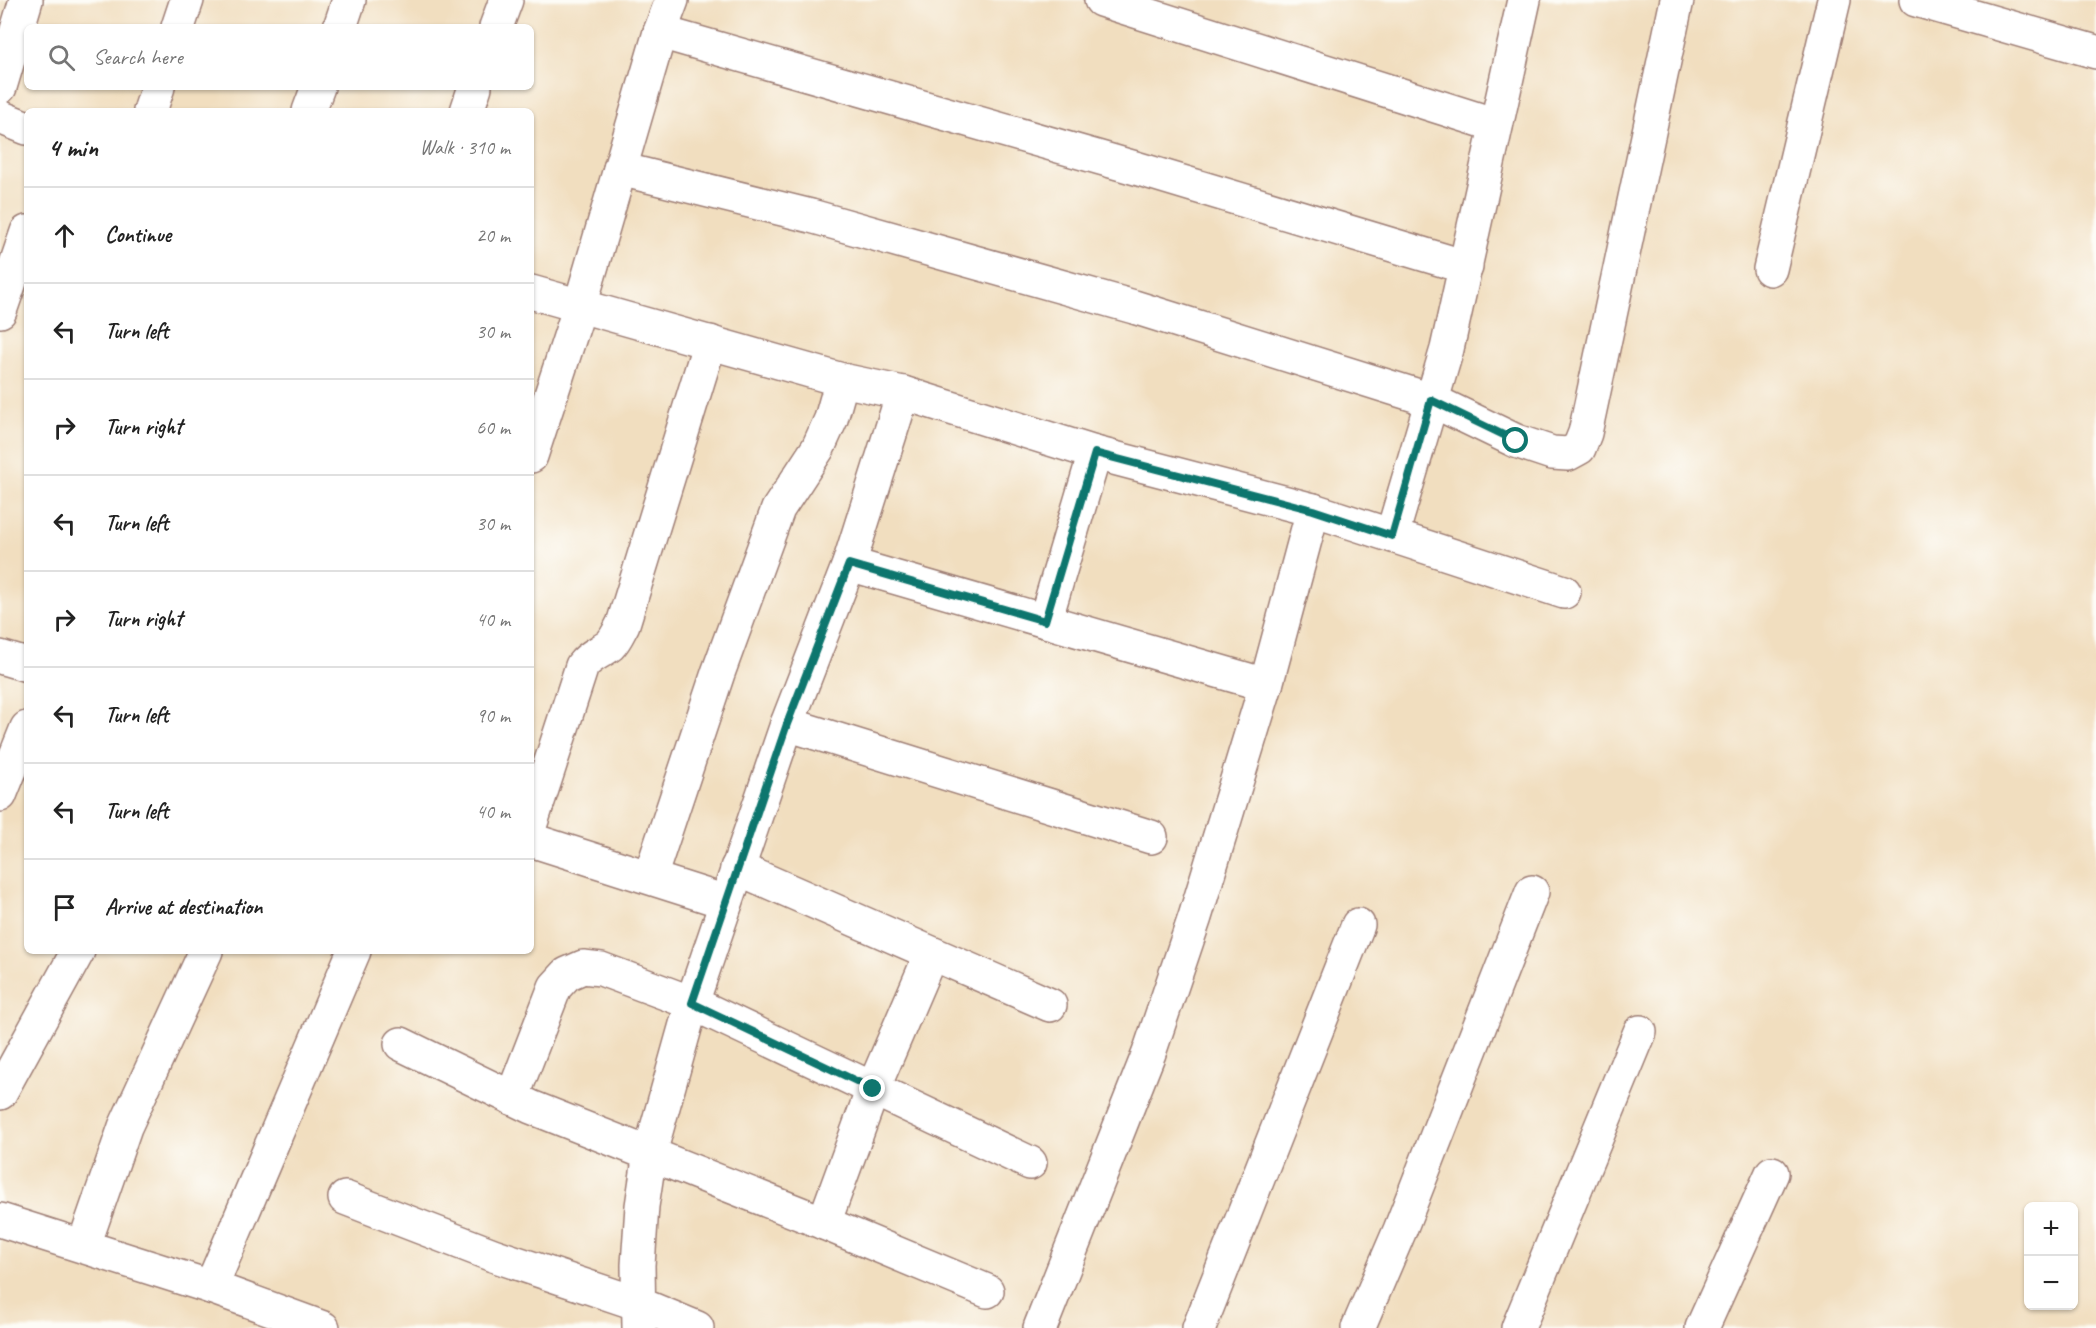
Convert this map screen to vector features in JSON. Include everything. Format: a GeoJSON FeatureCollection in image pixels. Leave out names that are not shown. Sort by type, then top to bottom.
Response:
{"type":"FeatureCollection","features":[{"type":"Feature","properties":{"kind":"street"},"geometry":{"type":"LineString","coordinates":[[0,87],[26,0]]}},
{"type":"Feature","properties":{"kind":"street"},"geometry":{"type":"LineString","coordinates":[[179,24],[187,0]]}},
{"type":"Feature","properties":{"kind":"street"},"geometry":{"type":"LineString","coordinates":[[341,24],[349,0]]}},
{"type":"Feature","properties":{"kind":"street"},"geometry":{"type":"LineString","coordinates":[[497,24],[506,0]]}},
{"type":"Feature","properties":{"kind":"street"},"geometry":{"type":"LineString","coordinates":[[534,447],[580,306],[660,32],[672,0]]}},
{"type":"Feature","properties":{"kind":"street"},"geometry":{"type":"LineString","coordinates":[[1101,0],[1496,124]]}},
{"type":"Feature","properties":{"kind":"street"},"geometry":{"type":"LineString","coordinates":[[1392,536],[1447,349],[1524,0]]}},
{"type":"Feature","properties":{"kind":"street"},"geometry":{"type":"LineString","coordinates":[[620,169],[811,216],[964,257],[1134,307],[1431,400],[1516,441],[1552,453],[1568,454],[1579,448],[1585,433],[1677,0]]}},
{"type":"Feature","properties":{"kind":"street"},"geometry":{"type":"LineString","coordinates":[[1770,269],[1834,0]]}},
{"type":"Feature","properties":{"kind":"street"},"geometry":{"type":"LineString","coordinates":[[1916,0],[2096,52]]}},
{"type":"Feature","properties":{"kind":"street"},"geometry":{"type":"LineString","coordinates":[[660,32],[1139,169],[1466,267]]}},
{"type":"Feature","properties":{"kind":"street"},"geometry":{"type":"LineString","coordinates":[[151,108],[157,90]]}},
{"type":"Feature","properties":{"kind":"street"},"geometry":{"type":"LineString","coordinates":[[310,108],[317,90]]}},
{"type":"Feature","properties":{"kind":"street"},"geometry":{"type":"LineString","coordinates":[[468,108],[474,90]]}},
{"type":"Feature","properties":{"kind":"street"},"geometry":{"type":"LineString","coordinates":[[0,117],[24,127]]}},
{"type":"Feature","properties":{"kind":"street"},"geometry":{"type":"LineString","coordinates":[[0,311],[24,241]]}},
{"type":"Feature","properties":{"kind":"street"},"geometry":{"type":"LineString","coordinates":[[534,293],[843,380],[903,393],[1095,453],[1313,510],[1564,592]]}},
{"type":"Feature","properties":{"kind":"street"},"geometry":{"type":"LineString","coordinates":[[534,814],[582,666],[588,658],[617,637],[623,624],[710,342]]}},
{"type":"Feature","properties":{"kind":"street"},"geometry":{"type":"LineString","coordinates":[[650,877],[718,673],[778,509],[818,448],[831,419],[843,380]]}},
{"type":"Feature","properties":{"kind":"street"},"geometry":{"type":"LineString","coordinates":[[639,1316],[640,1241],[650,1153],[692,1003],[787,724],[849,564],[903,393]]}},
{"type":"Feature","properties":{"kind":"street"},"geometry":{"type":"LineString","coordinates":[[1045,621],[1095,453]]}},
{"type":"Feature","properties":{"kind":"street"},"geometry":{"type":"LineString","coordinates":[[1040,1328],[1149,1053],[1195,918],[1266,685],[1313,510]]}},
{"type":"Feature","properties":{"kind":"street"},"geometry":{"type":"LineString","coordinates":[[849,564],[1266,685]]}},
{"type":"Feature","properties":{"kind":"street"},"geometry":{"type":"LineString","coordinates":[[787,724],[1151,837]]}},
{"type":"Feature","properties":{"kind":"street"},"geometry":{"type":"LineString","coordinates":[[0,795],[24,735]]}},
{"type":"Feature","properties":{"kind":"street"},"geometry":{"type":"LineString","coordinates":[[534,841],[726,902]]}},
{"type":"Feature","properties":{"kind":"street"},"geometry":{"type":"LineString","coordinates":[[737,868],[1050,1005]]}},
{"type":"Feature","properties":{"kind":"street"},"geometry":{"type":"LineString","coordinates":[[1358,1328],[1400,1230],[1532,892]]}},
{"type":"Feature","properties":{"kind":"street"},"geometry":{"type":"LineString","coordinates":[[1199,1328],[1358,925]]}},
{"type":"Feature","properties":{"kind":"street"},"geometry":{"type":"LineString","coordinates":[[0,1093],[76,954]]}},
{"type":"Feature","properties":{"kind":"street"},"geometry":{"type":"LineString","coordinates":[[84,1245],[125,1127],[205,954]]}},
{"type":"Feature","properties":{"kind":"street"},"geometry":{"type":"LineString","coordinates":[[211,1287],[353,954]]}},
{"type":"Feature","properties":{"kind":"street"},"geometry":{"type":"LineString","coordinates":[[824,1223],[873,1089],[931,954]]}},
{"type":"Feature","properties":{"kind":"street"},"geometry":{"type":"LineString","coordinates":[[512,1098],[555,987],[567,974],[583,967],[601,969],[692,1003],[1030,1163]]}},
{"type":"Feature","properties":{"kind":"street"},"geometry":{"type":"LineString","coordinates":[[1518,1328],[1640,1032]]}},
{"type":"Feature","properties":{"kind":"street"},"geometry":{"type":"LineString","coordinates":[[401,1044],[512,1098],[585,1129],[824,1223],[987,1291]]}},
{"type":"Feature","properties":{"kind":"street"},"geometry":{"type":"LineString","coordinates":[[1702,1328],[1772,1173]]}},
{"type":"Feature","properties":{"kind":"street"},"geometry":{"type":"LineString","coordinates":[[345,1198],[639,1316],[697,1328]]}},
{"type":"Feature","properties":{"kind":"street"},"geometry":{"type":"LineString","coordinates":[[0,1220],[211,1287],[323,1328]]}},
{"type":"Feature","properties":{"kind":"route"},"geometry":{"type":"LineString","coordinates":[[873,1089],[692,1003],[787,724],[849,564],[1045,621],[1095,453],[1313,510],[1392,536],[1431,400],[1516,441]]}}]}
